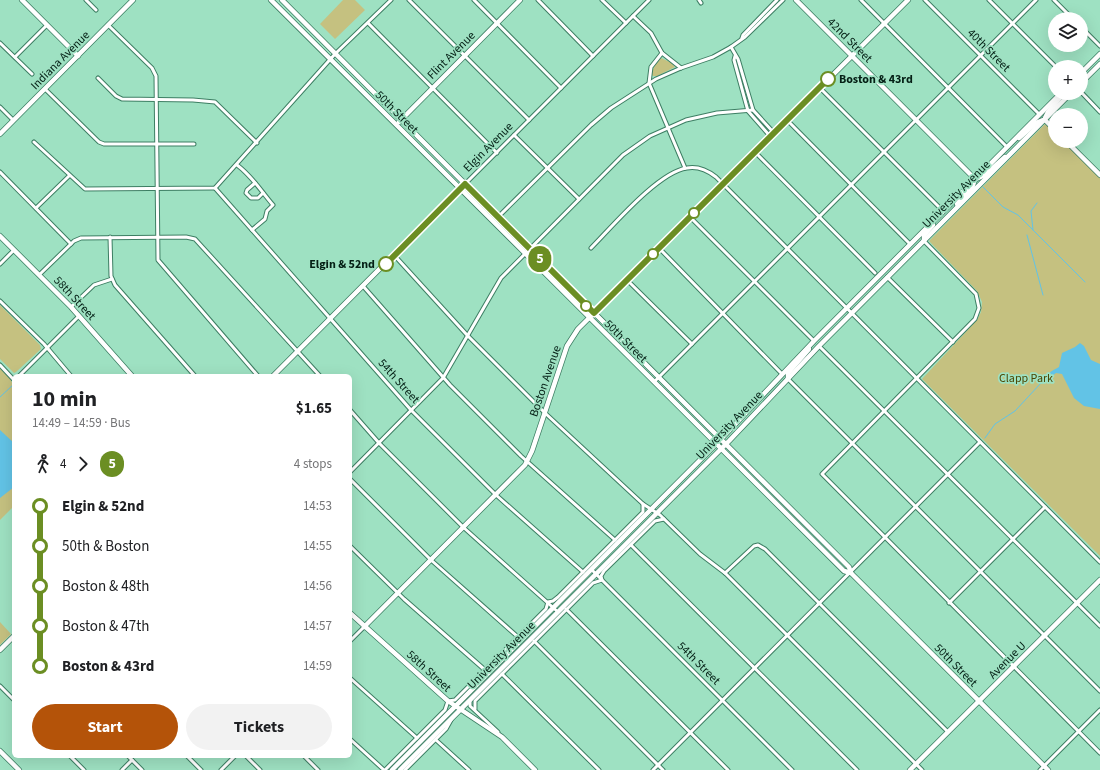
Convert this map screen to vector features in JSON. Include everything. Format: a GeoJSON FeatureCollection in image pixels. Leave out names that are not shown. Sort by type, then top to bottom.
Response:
{"type":"FeatureCollection","features":[{"type":"Feature","properties":{"kind":"main road"},"geometry":{"type":"LineString","coordinates":[[22,0],[78,56]]}},
{"type":"Feature","properties":{"kind":"main road","name":"Indiana Avenue"},"geometry":{"type":"LineString","coordinates":[[0,134],[133,0]]}},
{"type":"Feature","properties":{"kind":"main road","name":"50th Street"},"geometry":{"type":"LineString","coordinates":[[271,0],[720,449],[844,571],[850,573],[979,701],[1044,769]]}},
{"type":"Feature","properties":{"kind":"main road","name":"50th Street"},"geometry":{"type":"LineString","coordinates":[[282,0],[659,378],[727,443],[849,567],[850,573]]}},
{"type":"Feature","properties":{"kind":"main road","name":"Flint Avenue"},"geometry":{"type":"LineString","coordinates":[[396,125],[520,0]]}},
{"type":"Feature","properties":{"kind":"main road","name":"42nd Street"},"geometry":{"type":"LineString","coordinates":[[796,0],[975,179]]}},
{"type":"Feature","properties":{"kind":"main road","name":"Boston Avenue"},"geometry":{"type":"LineString","coordinates":[[364,627],[496,495],[527,461],[545,413],[567,346],[578,329],[908,0]]}},
{"type":"Feature","properties":{"kind":"main road"},"geometry":{"type":"LineString","coordinates":[[1088,66],[1100,54]]}},
{"type":"Feature","properties":{"kind":"main road"},"geometry":{"type":"LineString","coordinates":[[1088,76],[1100,64]]}},
{"type":"Feature","properties":{"kind":"main road","name":"University Avenue"},"geometry":{"type":"LineString","coordinates":[[392,770],[457,708],[759,400],[846,308],[1054,100]]}},
{"type":"Feature","properties":{"kind":"main road"},"geometry":{"type":"LineString","coordinates":[[1045,120],[1048,112],[1058,100]]}},
{"type":"Feature","properties":{"kind":"main road","name":"University Avenue"},"geometry":{"type":"LineString","coordinates":[[400,770],[452,718],[457,708],[470,700],[727,443],[851,313],[1064,100]]}},
{"type":"Feature","properties":{"kind":"main road"},"geometry":{"type":"LineString","coordinates":[[1008,146],[1036,123],[1045,120]]}},
{"type":"Feature","properties":{"kind":"main road"},"geometry":{"type":"LineString","coordinates":[[1045,120],[1048,123]]}},
{"type":"Feature","properties":{"kind":"main road"},"geometry":{"type":"LineString","coordinates":[[1073,148],[1100,175]]}},
{"type":"Feature","properties":{"kind":"main road"},"geometry":{"type":"LineString","coordinates":[[948,216],[972,188],[975,179],[985,175],[1000,160],[1012,152]]}},
{"type":"Feature","properties":{"kind":"main road","name":"Elgin Avenue"},"geometry":{"type":"LineString","coordinates":[[276,374],[465,184]]}},
{"type":"Feature","properties":{"kind":"main road"},"geometry":{"type":"LineString","coordinates":[[924,241],[924,235],[943,211]]}},
{"type":"Feature","properties":{"kind":"main road","name":"58th Street"},"geometry":{"type":"LineString","coordinates":[[0,236],[71,307],[130,374]]}},
{"type":"Feature","properties":{"kind":"main road"},"geometry":{"type":"LineString","coordinates":[[788,379],[788,373],[805,355],[814,341]]}},
{"type":"Feature","properties":{"kind":"main road"},"geometry":{"type":"LineString","coordinates":[[759,400],[764,404]]}},
{"type":"Feature","properties":{"kind":"main road","name":"Avenue U"},"geometry":{"type":"LineString","coordinates":[[910,770],[1100,580]]}},
{"type":"Feature","properties":{"kind":"main road","name":"58th Street"},"geometry":{"type":"LineString","coordinates":[[352,615],[448,701],[502,736],[535,770]]}},
{"type":"Feature","properties":{"kind":"main road"},"geometry":{"type":"LineString","coordinates":[[0,650],[12,640]]}},
{"type":"Feature","properties":{"kind":"main road"},"geometry":{"type":"LineString","coordinates":[[0,751],[19,770]]}},
{"type":"Feature","properties":{"kind":"street"},"geometry":{"type":"LineString","coordinates":[[86,0],[96,10]]}},
{"type":"Feature","properties":{"kind":"street"},"geometry":{"type":"LineString","coordinates":[[34,142],[81,187],[89,190],[158,188],[208,190],[214,188],[257,143],[335,54],[391,0]]}},
{"type":"Feature","properties":{"kind":"street"},"geometry":{"type":"LineString","coordinates":[[409,0],[529,120]]}},
{"type":"Feature","properties":{"kind":"street"},"geometry":{"type":"LineString","coordinates":[[474,0],[561,88]]}},
{"type":"Feature","properties":{"kind":"street"},"geometry":{"type":"LineString","coordinates":[[538,0],[593,56]]}},
{"type":"Feature","properties":{"kind":"street"},"geometry":{"type":"LineString","coordinates":[[602,0],[626,23]]}},
{"type":"Feature","properties":{"kind":"street","name":"Elgin Avenue"},"geometry":{"type":"LineString","coordinates":[[465,184],[649,0]]}},
{"type":"Feature","properties":{"kind":"street"},"geometry":{"type":"LineString","coordinates":[[498,217],[600,116],[649,83],[681,68],[712,57],[731,47],[745,37],[777,0]]}},
{"type":"Feature","properties":{"kind":"street"},"geometry":{"type":"LineString","coordinates":[[754,26],[783,0]]}},
{"type":"Feature","properties":{"kind":"street"},"geometry":{"type":"LineString","coordinates":[[861,0],[1008,146]]}},
{"type":"Feature","properties":{"kind":"street","name":"40th Street"},"geometry":{"type":"LineString","coordinates":[[925,0],[1040,114]]}},
{"type":"Feature","properties":{"kind":"street"},"geometry":{"type":"LineString","coordinates":[[990,0],[1049,60]]}},
{"type":"Feature","properties":{"kind":"street"},"geometry":{"type":"LineString","coordinates":[[654,382],[1036,0]]}},
{"type":"Feature","properties":{"kind":"street"},"geometry":{"type":"LineString","coordinates":[[1054,0],[1066,12]]}},
{"type":"Feature","properties":{"kind":"street"},"geometry":{"type":"LineString","coordinates":[[633,16],[651,32],[662,53],[681,68]]}},
{"type":"Feature","properties":{"kind":"street"},"geometry":{"type":"LineString","coordinates":[[368,23],[497,153]]}},
{"type":"Feature","properties":{"kind":"street"},"geometry":{"type":"LineString","coordinates":[[15,58],[47,25]]}},
{"type":"Feature","properties":{"kind":"street"},"geometry":{"type":"LineString","coordinates":[[108,25],[155,72],[158,188],[157,256],[160,265],[256,374]]}},
{"type":"Feature","properties":{"kind":"street"},"geometry":{"type":"LineString","coordinates":[[1088,34],[1100,46]]}},
{"type":"Feature","properties":{"kind":"street"},"geometry":{"type":"LineString","coordinates":[[0,43],[32,74]]}},
{"type":"Feature","properties":{"kind":"street"},"geometry":{"type":"LineString","coordinates":[[731,47],[738,59],[753,110],[772,134]]}},
{"type":"Feature","properties":{"kind":"street"},"geometry":{"type":"LineString","coordinates":[[662,53],[651,67],[649,83],[685,168]]}},
{"type":"Feature","properties":{"kind":"street"},"geometry":{"type":"LineString","coordinates":[[735,56],[734,60],[748,111],[772,134]]}},
{"type":"Feature","properties":{"kind":"street"},"geometry":{"type":"LineString","coordinates":[[98,78],[116,96],[122,99],[193,100],[214,102],[257,143]]}},
{"type":"Feature","properties":{"kind":"street"},"geometry":{"type":"LineString","coordinates":[[819,88],[943,211]]}},
{"type":"Feature","properties":{"kind":"street"},"geometry":{"type":"LineString","coordinates":[[45,89],[99,142],[111,145],[194,144]]}},
{"type":"Feature","properties":{"kind":"street"},"geometry":{"type":"LineString","coordinates":[[1088,99],[1100,112]]}},
{"type":"Feature","properties":{"kind":"street"},"geometry":{"type":"LineString","coordinates":[[0,107],[13,120]]}},
{"type":"Feature","properties":{"kind":"street"},"geometry":{"type":"LineString","coordinates":[[352,470],[443,378],[497,282],[529,248],[633,147],[667,127],[705,115],[753,110]]}},
{"type":"Feature","properties":{"kind":"street"},"geometry":{"type":"LineString","coordinates":[[787,120],[910,244]]}},
{"type":"Feature","properties":{"kind":"street"},"geometry":{"type":"LineString","coordinates":[[514,135],[579,199]]}},
{"type":"Feature","properties":{"kind":"street"},"geometry":{"type":"LineString","coordinates":[[754,152],[875,273]]}},
{"type":"Feature","properties":{"kind":"street"},"geometry":{"type":"LineString","coordinates":[[237,165],[251,177],[273,205],[267,211],[265,219],[252,230]]}},
{"type":"Feature","properties":{"kind":"street"},"geometry":{"type":"LineString","coordinates":[[591,248],[651,189],[671,174],[685,168],[698,168],[707,171],[722,184],[1100,562]]}},
{"type":"Feature","properties":{"kind":"street"},"geometry":{"type":"LineString","coordinates":[[0,172],[71,244]]}},
{"type":"Feature","properties":{"kind":"street"},"geometry":{"type":"LineString","coordinates":[[36,208],[69,176]]}},
{"type":"Feature","properties":{"kind":"street"},"geometry":{"type":"LineString","coordinates":[[255,183],[247,190],[246,193],[252,198],[258,198],[263,194]]}},
{"type":"Feature","properties":{"kind":"street","name":"54th Street"},"geometry":{"type":"LineString","coordinates":[[214,188],[411,410],[496,495],[583,572]]}},
{"type":"Feature","properties":{"kind":"street"},"geometry":{"type":"LineString","coordinates":[[690,217],[814,341]]}},
{"type":"Feature","properties":{"kind":"street"},"geometry":{"type":"LineString","coordinates":[[110,237],[112,279],[117,288],[193,374]]}},
{"type":"Feature","properties":{"kind":"street"},"geometry":{"type":"LineString","coordinates":[[39,275],[71,244],[81,238],[193,238],[198,240],[318,374]]}},
{"type":"Feature","properties":{"kind":"street"},"geometry":{"type":"LineString","coordinates":[[924,241],[973,290],[979,303],[978,312],[975,319],[822,474],[1100,753]]}},
{"type":"Feature","properties":{"kind":"street"},"geometry":{"type":"LineString","coordinates":[[659,248],[782,374]]}},
{"type":"Feature","properties":{"kind":"street"},"geometry":{"type":"LineString","coordinates":[[0,264],[14,250]]}},
{"type":"Feature","properties":{"kind":"street"},"geometry":{"type":"LineString","coordinates":[[394,255],[467,335],[545,413],[643,504],[664,519],[700,554],[725,573],[922,770]]}},
{"type":"Feature","properties":{"kind":"street"},"geometry":{"type":"LineString","coordinates":[[887,277],[953,342]]}},
{"type":"Feature","properties":{"kind":"street"},"geometry":{"type":"LineString","coordinates":[[71,307],[94,285],[112,279]]}},
{"type":"Feature","properties":{"kind":"street"},"geometry":{"type":"LineString","coordinates":[[627,280],[692,344]]}},
{"type":"Feature","properties":{"kind":"street"},"geometry":{"type":"LineString","coordinates":[[363,286],[443,378],[527,461],[615,540]]}},
{"type":"Feature","properties":{"kind":"street"},"geometry":{"type":"LineString","coordinates":[[0,301],[47,348],[69,374]]}},
{"type":"Feature","properties":{"kind":"street"},"geometry":{"type":"LineString","coordinates":[[21,374],[79,316]]}},
{"type":"Feature","properties":{"kind":"street"},"geometry":{"type":"LineString","coordinates":[[819,346],[1100,626]]}},
{"type":"Feature","properties":{"kind":"street"},"geometry":{"type":"LineString","coordinates":[[0,365],[12,378]]}},
{"type":"Feature","properties":{"kind":"street"},"geometry":{"type":"LineString","coordinates":[[788,379],[1100,691]]}},
{"type":"Feature","properties":{"kind":"street"},"geometry":{"type":"LineString","coordinates":[[352,412],[379,443],[464,527],[558,612]]}},
{"type":"Feature","properties":{"kind":"street"},"geometry":{"type":"LineString","coordinates":[[653,770],[980,442]]}},
{"type":"Feature","properties":{"kind":"street"},"geometry":{"type":"LineString","coordinates":[[352,481],[431,560],[518,637]]}},
{"type":"Feature","properties":{"kind":"street"},"geometry":{"type":"LineString","coordinates":[[548,602],[553,601],[643,512],[643,504]]}},
{"type":"Feature","properties":{"kind":"street"},"geometry":{"type":"LineString","coordinates":[[950,603],[1045,507]]}},
{"type":"Feature","properties":{"kind":"street"},"geometry":{"type":"LineString","coordinates":[[475,709],[476,701],[534,641],[593,583],[602,580],[602,574],[654,521],[664,519]]}},
{"type":"Feature","properties":{"kind":"street"},"geometry":{"type":"LineString","coordinates":[[631,545],[857,770]]}},
{"type":"Feature","properties":{"kind":"street"},"geometry":{"type":"LineString","coordinates":[[725,573],[754,546],[758,545],[765,549],[948,732]]}},
{"type":"Feature","properties":{"kind":"street"},"geometry":{"type":"LineString","coordinates":[[352,548],[398,593],[485,670]]}},
{"type":"Feature","properties":{"kind":"street","name":"54th Street"},"geometry":{"type":"LineString","coordinates":[[592,570],[792,770]]}},
{"type":"Feature","properties":{"kind":"street"},"geometry":{"type":"LineString","coordinates":[[352,741],[384,770],[445,710],[448,701],[455,700],[546,609],[548,602]]}},
{"type":"Feature","properties":{"kind":"street"},"geometry":{"type":"LineString","coordinates":[[566,609],[728,770]]}},
{"type":"Feature","properties":{"kind":"street","name":"Boston Avenue"},"geometry":{"type":"LineString","coordinates":[[352,639],[364,627]]}},
{"type":"Feature","properties":{"kind":"street"},"geometry":{"type":"LineString","coordinates":[[534,641],[663,770]]}},
{"type":"Feature","properties":{"kind":"street"},"geometry":{"type":"LineString","coordinates":[[502,674],[599,770]]}},
{"type":"Feature","properties":{"kind":"street"},"geometry":{"type":"LineString","coordinates":[[352,680],[417,738]]}},
{"type":"Feature","properties":{"kind":"street"},"geometry":{"type":"LineString","coordinates":[[0,686],[12,698]]}},
{"type":"Feature","properties":{"kind":"street","name":"58th Street"},"geometry":{"type":"LineString","coordinates":[[470,700],[470,706],[475,709],[502,736]]}},
{"type":"Feature","properties":{"kind":"street"},"geometry":{"type":"LineString","coordinates":[[1044,769],[1100,710]]}},
{"type":"Feature","properties":{"kind":"street"},"geometry":{"type":"LineString","coordinates":[[406,770],[448,727],[452,718]]}},
{"type":"Feature","properties":{"kind":"street"},"geometry":{"type":"LineString","coordinates":[[436,740],[469,770]]}},
{"type":"Feature","properties":{"kind":"street"},"geometry":{"type":"LineString","coordinates":[[72,758],[84,770]]}},
{"type":"Feature","properties":{"kind":"street"},"geometry":{"type":"LineString","coordinates":[[189,758],[201,770]]}},
{"type":"Feature","properties":{"kind":"street"},"geometry":{"type":"LineString","coordinates":[[221,770],[233,758]]}},
{"type":"Feature","properties":{"kind":"street"},"geometry":{"type":"LineString","coordinates":[[248,758],[260,770]]}},
{"type":"Feature","properties":{"kind":"street"},"geometry":{"type":"LineString","coordinates":[[306,758],[318,770]]}},
{"type":"Feature","properties":{"kind":"street"},"geometry":{"type":"LineString","coordinates":[[122,770],[132,760],[142,770]]}},
{"type":"Feature","properties":{"kind":"green space"},"geometry":{"type":"Polygon","coordinates":[[[343,0],[355,0],[365,10],[335,39],[320,24],[343,0]]]}},
{"type":"Feature","properties":{"kind":"green space"},"geometry":{"type":"Polygon","coordinates":[[[661,58],[672,63],[675,67],[657,76],[653,76],[651,74],[655,65],[661,58]]]}},
{"type":"Feature","properties":{"kind":"green space","name":"Clapp Park"},"geometry":{"type":"Polygon","coordinates":[[[1045,124],[1048,127],[1048,148],[1070,148],[1100,178],[1100,556],[922,379],[977,320],[981,312],[982,302],[977,291],[929,241],[1045,124]]]}},
{"type":"Feature","properties":{"kind":"green space"},"geometry":{"type":"Polygon","coordinates":[[[0,305],[40,345],[41,349],[14,373],[0,359],[0,305]]]}},
{"type":"Feature","properties":{"kind":"green space"},"geometry":{"type":"Polygon","coordinates":[[[0,368],[12,382],[12,508],[0,520],[0,368]]]}},
{"type":"Feature","properties":{"kind":"green space"},"geometry":{"type":"Polygon","coordinates":[[[0,622],[11,634],[0,645],[0,622]]]}},
{"type":"Feature","properties":{"kind":"water"},"geometry":{"type":"Polygon","coordinates":[[[1080,343],[1084,346],[1091,360],[1100,364],[1100,409],[1084,406],[1074,398],[1062,374],[1056,373],[1042,384],[1041,382],[1046,375],[1059,367],[1062,353],[1080,343]]]}},
{"type":"Feature","properties":{"kind":"water"},"geometry":{"type":"Polygon","coordinates":[[[0,430],[12,441],[12,489],[0,498],[0,430]]]}},
{"type":"Feature","properties":{"kind":"waterway"},"geometry":{"type":"LineString","coordinates":[[983,187],[1003,207],[1018,215],[1085,282]]}},
{"type":"Feature","properties":{"kind":"waterway"},"geometry":{"type":"LineString","coordinates":[[1033,230],[1031,211],[1037,203]]}},
{"type":"Feature","properties":{"kind":"waterway"},"geometry":{"type":"LineString","coordinates":[[1027,235],[1043,295]]}},
{"type":"Feature","properties":{"kind":"waterway"},"geometry":{"type":"LineString","coordinates":[[985,438],[995,424],[1015,411],[1041,383]]}},
{"type":"Feature","properties":{"kind":"waterway"},"geometry":{"type":"LineString","coordinates":[[0,397],[12,386]]}},
{"type":"Feature","properties":{"kind":"bus line","name":"5"},"geometry":{"type":"LineString","coordinates":[[386,264],[465,184],[594,313],[828,79]]}},
{"type":"Feature","properties":{"kind":"place","name":"Boston & 43rd"},"geometry":{"type":"Point","coordinates":[828,79]}},
{"type":"Feature","properties":{"kind":"place","name":"Elgin & 52nd"},"geometry":{"type":"Point","coordinates":[386,264]}}]}
